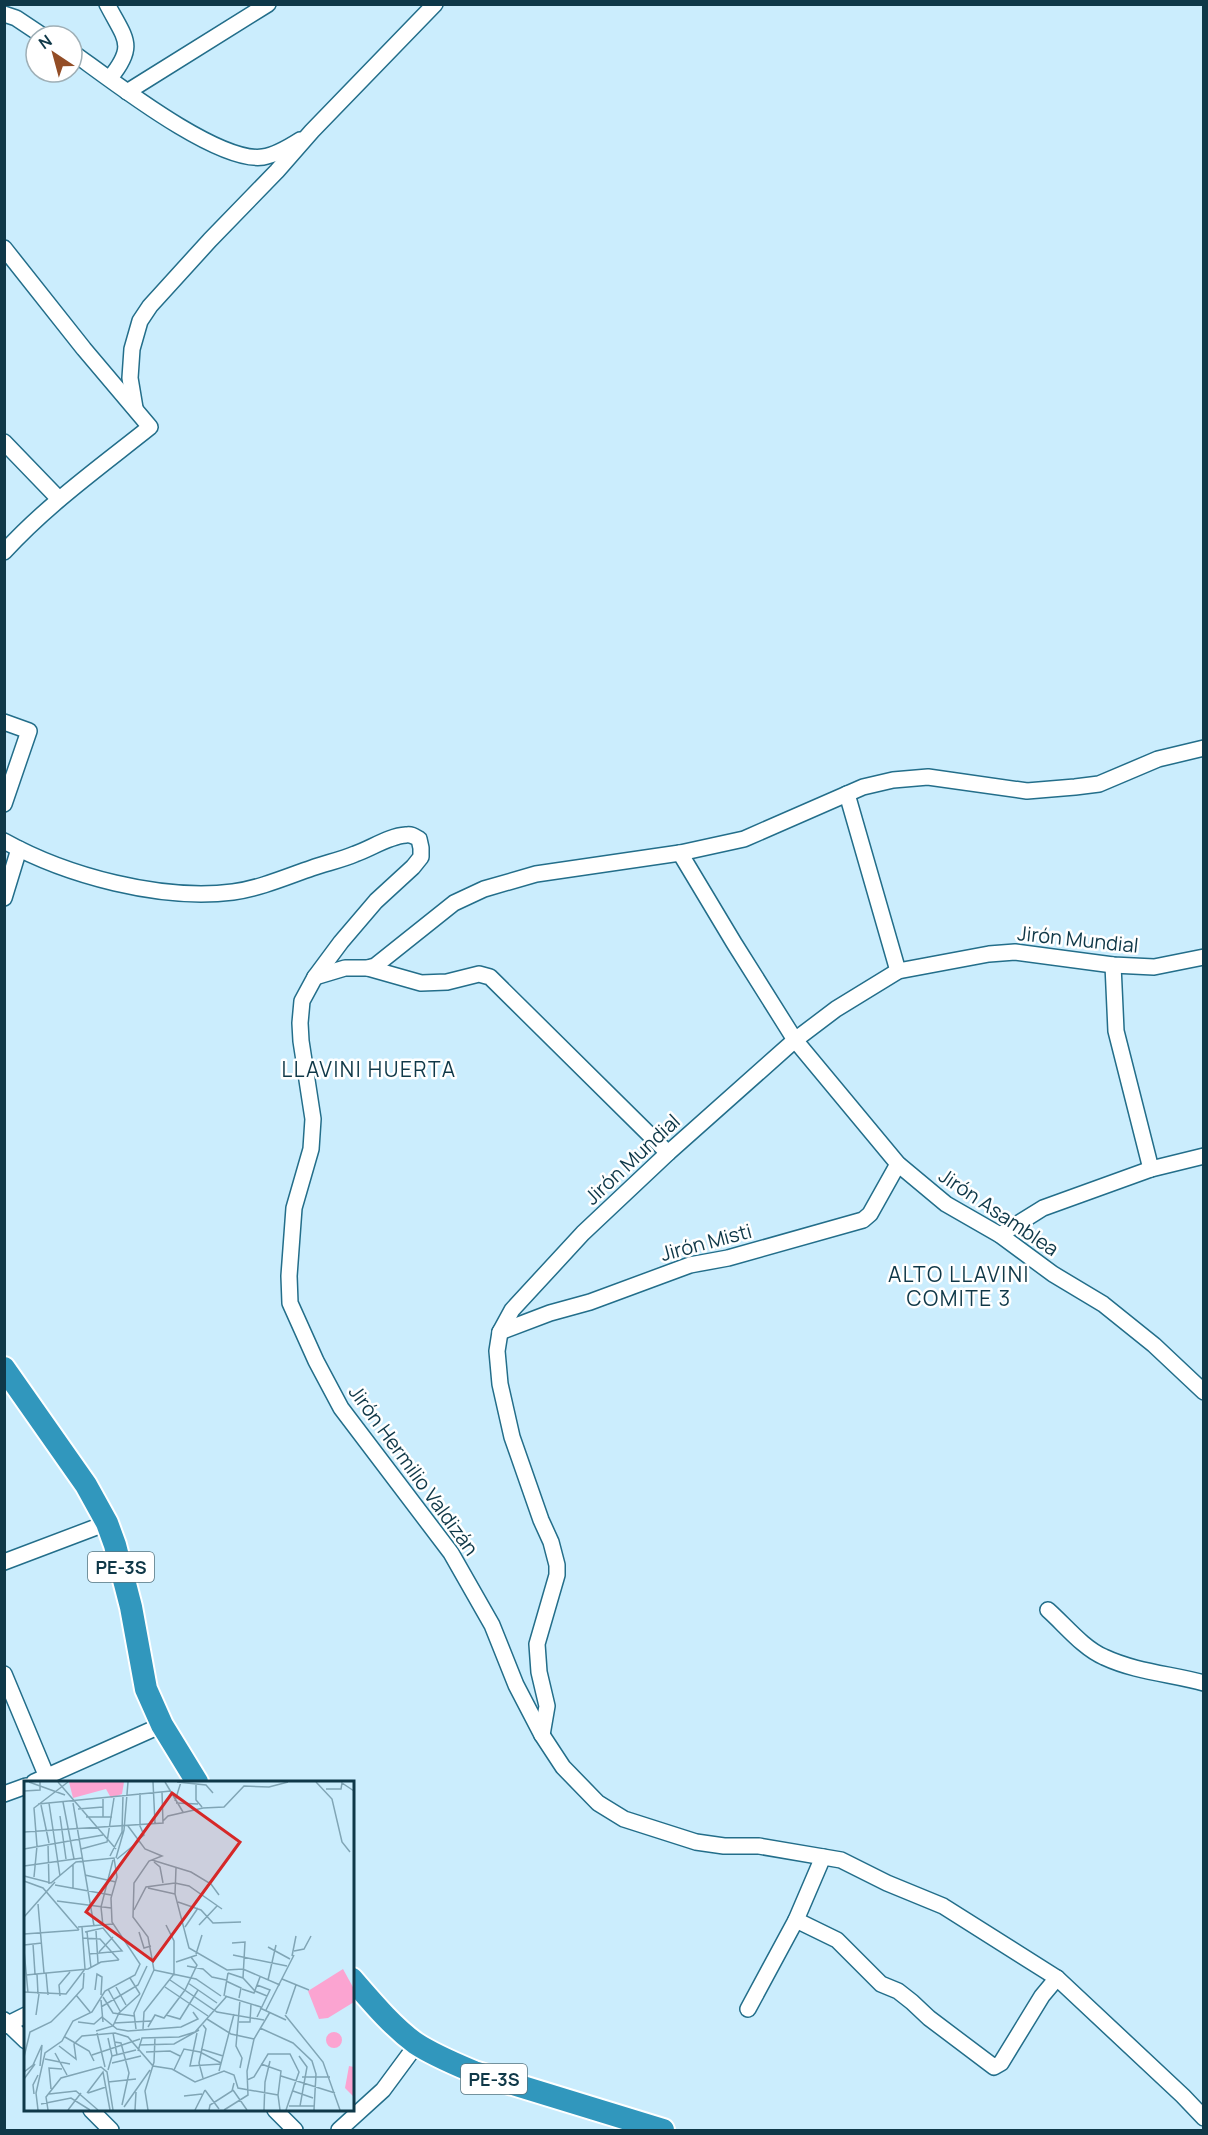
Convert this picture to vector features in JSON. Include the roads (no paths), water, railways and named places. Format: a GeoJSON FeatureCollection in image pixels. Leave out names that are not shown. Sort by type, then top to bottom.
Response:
{"type":"FeatureCollection","features":[{"type":"Feature","properties":{"kind":"highway","name":"PE-3S"},"geometry":{"type":"LineString","coordinates":[[4,1368],[86,1485],[107,1523],[131,1607],[146,1689],[162,1725],[196,1781]]}},
{"type":"Feature","properties":{"kind":"highway","name":"PE-3S"},"geometry":{"type":"LineString","coordinates":[[354,1981],[383,2014],[417,2044],[474,2073],[663,2130]]}},
{"type":"Feature","properties":{"kind":"street"},"geometry":{"type":"LineString","coordinates":[[107,4],[124,37],[127,49],[123,61],[110,78]]}},
{"type":"Feature","properties":{"kind":"street"},"geometry":{"type":"LineString","coordinates":[[127,92],[268,4]]}},
{"type":"Feature","properties":{"kind":"street"},"geometry":{"type":"LineString","coordinates":[[135,408],[130,378],[131,360],[135,334],[150,306],[278,171],[312,131],[435,4]]}},
{"type":"Feature","properties":{"kind":"street"},"geometry":{"type":"LineString","coordinates":[[4,14],[25,24]]}},
{"type":"Feature","properties":{"kind":"street"},"geometry":{"type":"LineString","coordinates":[[84,60],[127,92],[204,141],[224,150],[262,158],[282,150],[312,131]]}},
{"type":"Feature","properties":{"kind":"street"},"geometry":{"type":"LineString","coordinates":[[4,248],[84,349],[150,427],[59,499],[4,552]]}},
{"type":"Feature","properties":{"kind":"street"},"geometry":{"type":"LineString","coordinates":[[4,442],[59,499]]}},
{"type":"Feature","properties":{"kind":"street"},"geometry":{"type":"LineString","coordinates":[[4,722],[29,731],[4,804]]}},
{"type":"Feature","properties":{"kind":"street"},"geometry":{"type":"LineString","coordinates":[[368,968],[375,966],[454,903],[484,889],[536,874],[680,853],[744,839],[863,787],[892,780],[927,777],[1027,791],[1075,787],[1099,784],[1158,759],[1203,747]]}},
{"type":"Feature","properties":{"kind":"street"},"geometry":{"type":"LineString","coordinates":[[848,794],[898,971]]}},
{"type":"Feature","properties":{"kind":"street","name":"Jirón Hermilio Valdizán"},"geometry":{"type":"LineString","coordinates":[[4,841],[63,869],[132,887],[198,893],[253,889],[353,855],[396,837],[410,834],[419,839],[422,848],[421,857],[360,918],[315,977],[302,1001],[300,1023],[313,1119],[311,1149],[294,1208],[289,1276],[290,1303],[311,1351],[341,1408],[461,1570],[492,1625],[516,1685],[542,1735],[563,1767],[598,1803],[624,1819],[696,1842],[724,1846],[759,1846],[841,1860],[944,1906],[1058,1978],[1183,2096],[1203,2118]]}},
{"type":"Feature","properties":{"kind":"street"},"geometry":{"type":"LineString","coordinates":[[4,898],[19,849]]}},
{"type":"Feature","properties":{"kind":"street","name":"Jirón Asamblea"},"geometry":{"type":"LineString","coordinates":[[680,853],[795,1040],[898,1164],[946,1204],[1000,1235],[1053,1274],[1103,1304],[1154,1345],[1203,1392]]}},
{"type":"Feature","properties":{"kind":"street","name":"Jirón Mundial"},"geometry":{"type":"LineString","coordinates":[[542,1735],[548,1706],[539,1672],[537,1644],[557,1575],[557,1565],[551,1542],[512,1437],[500,1384],[497,1351],[500,1332],[512,1310],[583,1233],[668,1153],[795,1040],[852,999],[898,971],[989,954],[1015,952],[1113,965],[1154,967],[1203,957]]}},
{"type":"Feature","properties":{"kind":"street"},"geometry":{"type":"LineString","coordinates":[[1113,965],[1116,1031],[1150,1169]]}},
{"type":"Feature","properties":{"kind":"street"},"geometry":{"type":"LineString","coordinates":[[315,977],[345,968],[368,968],[421,983],[447,982],[479,974],[490,977],[668,1153]]}},
{"type":"Feature","properties":{"kind":"street"},"geometry":{"type":"LineString","coordinates":[[1000,1235],[1043,1208],[1150,1169],[1203,1156]]}},
{"type":"Feature","properties":{"kind":"street","name":"Jirón Misti"},"geometry":{"type":"LineString","coordinates":[[500,1332],[690,1265],[728,1258],[863,1220],[870,1214],[898,1164]]}},
{"type":"Feature","properties":{"kind":"street"},"geometry":{"type":"LineString","coordinates":[[4,1562],[107,1523]]}},
{"type":"Feature","properties":{"kind":"street"},"geometry":{"type":"LineString","coordinates":[[1048,1610],[1091,1649],[1104,1657],[1152,1673],[1203,1683]]}},
{"type":"Feature","properties":{"kind":"street"},"geometry":{"type":"LineString","coordinates":[[4,1674],[43,1781],[162,1725]]}},
{"type":"Feature","properties":{"kind":"street"},"geometry":{"type":"LineString","coordinates":[[4,1794],[24,1787]]}},
{"type":"Feature","properties":{"kind":"street"},"geometry":{"type":"LineString","coordinates":[[748,2009],[796,1920],[823,1857]]}},
{"type":"Feature","properties":{"kind":"street"},"geometry":{"type":"LineString","coordinates":[[796,1920],[837,1940],[881,1984],[898,1991],[929,2018],[994,2067],[1001,2063],[1042,1996],[1058,1978]]}},
{"type":"Feature","properties":{"kind":"street"},"geometry":{"type":"LineString","coordinates":[[24,2016],[6,2023],[24,2039]]}},
{"type":"Feature","properties":{"kind":"street"},"geometry":{"type":"LineString","coordinates":[[339,2130],[383,2090],[417,2044]]}},
{"type":"Feature","properties":{"kind":"street"},"geometry":{"type":"LineString","coordinates":[[93,2111],[111,2130]]}},
{"type":"Feature","properties":{"kind":"street"},"geometry":{"type":"LineString","coordinates":[[277,2111],[295,2130]]}},
{"type":"Feature","properties":{"kind":"district","name":"LLAVINI HUERTA"},"geometry":{"type":"Point","coordinates":[369,1069]}},
{"type":"Feature","properties":{"kind":"district","name":"ALTO LLAVINI COMITE 3"},"geometry":{"type":"Point","coordinates":[959,1286]}}]}
